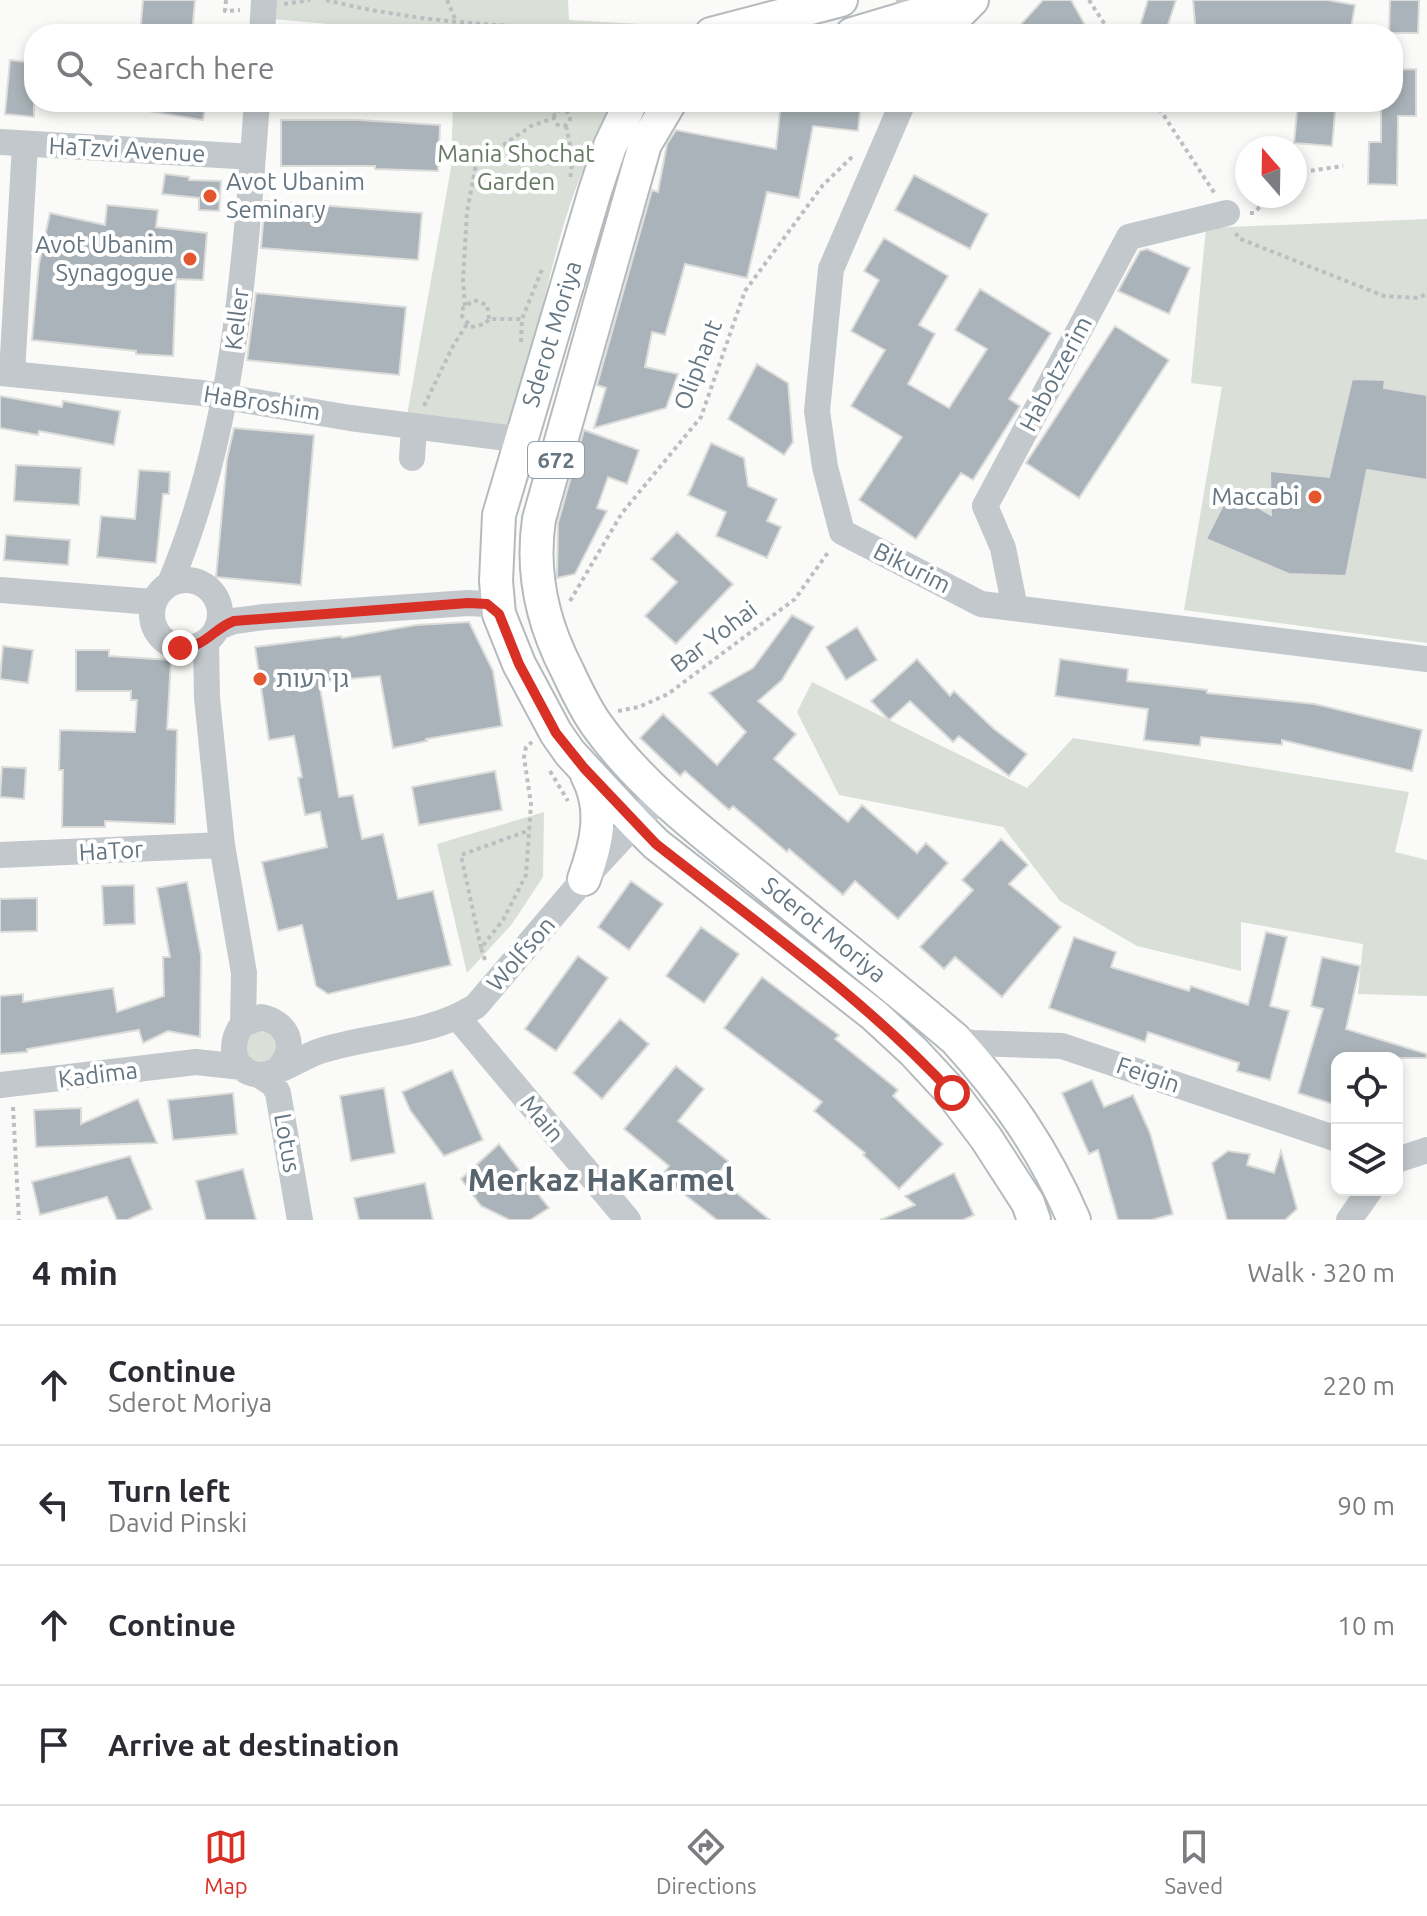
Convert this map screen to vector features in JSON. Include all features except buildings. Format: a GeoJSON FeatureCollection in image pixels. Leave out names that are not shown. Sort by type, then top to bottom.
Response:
{"type":"FeatureCollection","features":[{"type":"Feature","properties":{"kind":"main road"},"geometry":{"type":"LineString","coordinates":[[749,24],[841,0]]}},
{"type":"Feature","properties":{"kind":"main road"},"geometry":{"type":"LineString","coordinates":[[921,21],[948,0]]}},
{"type":"Feature","properties":{"kind":"main road"},"geometry":{"type":"LineString","coordinates":[[921,21],[972,0]]}},
{"type":"Feature","properties":{"kind":"main road","name":"Sderot Moriya"},"geometry":{"type":"LineString","coordinates":[[626,112],[610,146],[595,191],[499,515],[496,581],[499,614],[541,707],[556,733],[584,768],[656,844],[874,1015],[914,1052],[952,1093],[986,1138],[1028,1203],[1034,1220]]}},
{"type":"Feature","properties":{"kind":"main road","name":"Sderot Moriya"},"geometry":{"type":"LineString","coordinates":[[664,112],[645,144],[539,519],[535,544],[540,604],[554,646],[583,703],[611,743],[661,796],[955,1039],[983,1069],[1036,1141],[1074,1220]]}},
{"type":"Feature","properties":{"kind":"main road"},"geometry":{"type":"LineString","coordinates":[[584,768],[593,787],[598,816],[597,837],[584,879]]}},
{"type":"Feature","properties":{"kind":"street"},"geometry":{"type":"LineString","coordinates":[[266,24],[274,2]]}},
{"type":"Feature","properties":{"kind":"street","name":"Keller"},"geometry":{"type":"LineString","coordinates":[[161,592],[191,531],[225,396],[243,269],[256,112]]}},
{"type":"Feature","properties":{"kind":"street"},"geometry":{"type":"LineString","coordinates":[[842,532],[825,467],[817,411],[831,269],[899,112]]}},
{"type":"Feature","properties":{"kind":"street"},"geometry":{"type":"LineString","coordinates":[[6,374],[12,143]]}},
{"type":"Feature","properties":{"kind":"street","name":"HaTzvi Avenue"},"geometry":{"type":"LineString","coordinates":[[12,143],[253,157]]}},
{"type":"Feature","properties":{"kind":"street","name":"Habotzerim"},"geometry":{"type":"LineString","coordinates":[[1015,608],[1003,548],[985,506],[1129,237],[1227,213]]}},
{"type":"Feature","properties":{"kind":"street","name":"HaBroshim"},"geometry":{"type":"LineString","coordinates":[[6,374],[225,396],[507,438],[522,434]]}},
{"type":"Feature","properties":{"kind":"street"},"geometry":{"type":"LineString","coordinates":[[412,426],[412,458]]}},
{"type":"Feature","properties":{"kind":"street","name":"Keller"},"geometry":{"type":"LineString","coordinates":[[191,531],[198,581]]}},
{"type":"Feature","properties":{"kind":"street","name":"Bikurim"},"geometry":{"type":"LineString","coordinates":[[842,532],[981,604],[1427,659]]}},
{"type":"Feature","properties":{"kind":"street"},"geometry":{"type":"LineString","coordinates":[[0,590],[161,592],[187,579],[208,587],[216,597],[220,609],[212,635],[207,698],[222,845],[244,973],[238,1033],[233,1051],[260,1070],[290,1051],[279,1025],[244,973]]}},
{"type":"Feature","properties":{"kind":"street"},"geometry":{"type":"LineString","coordinates":[[161,592],[152,625],[158,636],[175,646],[193,669],[207,698]]}},
{"type":"Feature","properties":{"kind":"street"},"geometry":{"type":"LineString","coordinates":[[175,646],[195,647],[234,621],[399,596],[487,604],[499,614]]}},
{"type":"Feature","properties":{"kind":"street","name":"Wolfson"},"geometry":{"type":"LineString","coordinates":[[260,1070],[340,1045],[458,1018],[476,1006],[584,879],[661,796]]}},
{"type":"Feature","properties":{"kind":"street","name":"HaTor"},"geometry":{"type":"LineString","coordinates":[[0,855],[222,845]]}},
{"type":"Feature","properties":{"kind":"street"},"geometry":{"type":"LineString","coordinates":[[238,1033],[261,1017],[279,1025]]}},
{"type":"Feature","properties":{"kind":"street","name":"Main"},"geometry":{"type":"LineString","coordinates":[[458,1018],[610,1210],[628,1220]]}},
{"type":"Feature","properties":{"kind":"street","name":"Wolfson"},"geometry":{"type":"LineString","coordinates":[[279,1025],[319,1044],[340,1045]]}},
{"type":"Feature","properties":{"kind":"street","name":"Kadima"},"geometry":{"type":"LineString","coordinates":[[196,1062],[238,1033]]}},
{"type":"Feature","properties":{"kind":"street","name":"Feigin"},"geometry":{"type":"LineString","coordinates":[[955,1039],[972,1043],[1062,1046],[1331,1137]]}},
{"type":"Feature","properties":{"kind":"street","name":"Kadima"},"geometry":{"type":"LineString","coordinates":[[6,1085],[196,1062],[260,1070]]}},
{"type":"Feature","properties":{"kind":"street","name":"Lotus"},"geometry":{"type":"LineString","coordinates":[[260,1070],[278,1093],[300,1220]]}},
{"type":"Feature","properties":{"kind":"street"},"geometry":{"type":"LineString","coordinates":[[1403,1158],[1427,1150]]}},
{"type":"Feature","properties":{"kind":"street"},"geometry":{"type":"LineString","coordinates":[[1349,1220],[1366,1196]]}},
{"type":"Feature","properties":{"kind":"path"},"geometry":{"type":"LineString","coordinates":[[274,2],[310,0]]}},
{"type":"Feature","properties":{"kind":"path"},"geometry":{"type":"LineString","coordinates":[[326,0],[376,12],[482,24]]}},
{"type":"Feature","properties":{"kind":"path"},"geometry":{"type":"LineString","coordinates":[[447,0],[456,21]]}},
{"type":"Feature","properties":{"kind":"path"},"geometry":{"type":"LineString","coordinates":[[1089,0],[1105,24]]}},
{"type":"Feature","properties":{"kind":"path"},"geometry":{"type":"LineString","coordinates":[[551,112],[559,126],[566,126]]}},
{"type":"Feature","properties":{"kind":"path"},"geometry":{"type":"LineString","coordinates":[[546,262],[522,319],[489,319],[478,327],[467,324],[462,316],[465,306],[463,280],[467,212],[476,164],[557,112]]}},
{"type":"Feature","properties":{"kind":"path"},"geometry":{"type":"LineString","coordinates":[[566,126],[571,120],[567,112]]}},
{"type":"Feature","properties":{"kind":"path"},"geometry":{"type":"LineString","coordinates":[[1161,112],[1227,213],[1238,238],[1384,296],[1419,298],[1427,293]]}},
{"type":"Feature","properties":{"kind":"path"},"geometry":{"type":"LineString","coordinates":[[566,126],[573,158],[568,189]]}},
{"type":"Feature","properties":{"kind":"path","name":"Oliphant"},"geometry":{"type":"LineString","coordinates":[[568,605],[622,513],[701,417],[745,291],[823,185],[856,152]]}},
{"type":"Feature","properties":{"kind":"path"},"geometry":{"type":"LineString","coordinates":[[1307,171],[1343,166]]}},
{"type":"Feature","properties":{"kind":"path"},"geometry":{"type":"LineString","coordinates":[[465,306],[474,300],[481,301],[487,305],[489,319]]}},
{"type":"Feature","properties":{"kind":"path"},"geometry":{"type":"LineString","coordinates":[[412,426],[467,324]]}},
{"type":"Feature","properties":{"kind":"path","name":"Bar Yohai"},"geometry":{"type":"LineString","coordinates":[[583,703],[597,696],[609,713],[639,707],[668,694],[795,599],[842,532]]}},
{"type":"Feature","properties":{"kind":"path"},"geometry":{"type":"LineString","coordinates":[[481,948],[503,920],[526,875],[530,793],[524,757],[526,747],[533,740]]}},
{"type":"Feature","properties":{"kind":"path"},"geometry":{"type":"LineString","coordinates":[[488,970],[461,855],[530,830]]}},
{"type":"Feature","properties":{"kind":"path"},"geometry":{"type":"LineString","coordinates":[[6,1085],[19,1220]]}},
{"type":"Feature","properties":{"kind":"green space"},"geometry":{"type":"Polygon","coordinates":[[[273,0],[568,0],[569,20],[640,24],[328,24],[273,19],[273,0]]]}},
{"type":"Feature","properties":{"kind":"green space","name":"Mania Shochat Garden"},"geometry":{"type":"Polygon","coordinates":[[[453,112],[611,112],[578,183],[557,249],[519,420],[505,429],[407,415],[451,168],[453,112]]]}},
{"type":"Feature","properties":{"kind":"green space","name":"Maccabi"},"geometry":{"type":"Polygon","coordinates":[[[1427,219],[1427,643],[1184,610],[1222,387],[1191,383],[1206,228],[1427,219]]]}},
{"type":"Feature","properties":{"kind":"green space"},"geometry":{"type":"Polygon","coordinates":[[[812,682],[1027,788],[1073,738],[1409,792],[1395,852],[1427,860],[1427,996],[1358,994],[1363,944],[1241,922],[1241,971],[1137,946],[1060,901],[1003,827],[839,795],[797,712],[812,682]]]}},
{"type":"Feature","properties":{"kind":"green space"},"geometry":{"type":"Polygon","coordinates":[[[544,812],[543,877],[512,924],[467,973],[437,844],[544,812]]]}},
{"type":"Feature","properties":{"kind":"green space"},"geometry":{"type":"Polygon","coordinates":[[[257,1026],[280,1038],[274,1063],[249,1063],[242,1039],[257,1026]]]}},
{"type":"Feature","properties":{"kind":"place","name":"Avot Ubanim Seminary"},"geometry":{"type":"Point","coordinates":[210,196]}},
{"type":"Feature","properties":{"kind":"place","name":"Avot Ubanim Synagogue"},"geometry":{"type":"Point","coordinates":[190,259]}},
{"type":"Feature","properties":{"kind":"place","name":"Maccabi"},"geometry":{"type":"Point","coordinates":[1315,497]}},
{"type":"Feature","properties":{"kind":"place","name":"גן רעות"},"geometry":{"type":"Point","coordinates":[260,679]}},
{"type":"Feature","properties":{"kind":"district","name":"Merkaz HaKarmel"},"geometry":{"type":"Point","coordinates":[601,1180]}},
{"type":"Feature","properties":{"kind":"route"},"geometry":{"type":"LineString","coordinates":[[180,648],[206,642],[218,627],[234,621],[264,617],[468,603],[487,604],[494,608],[519,664],[556,733],[570,753],[636,824],[656,844],[874,1015],[952,1093]]}}]}
